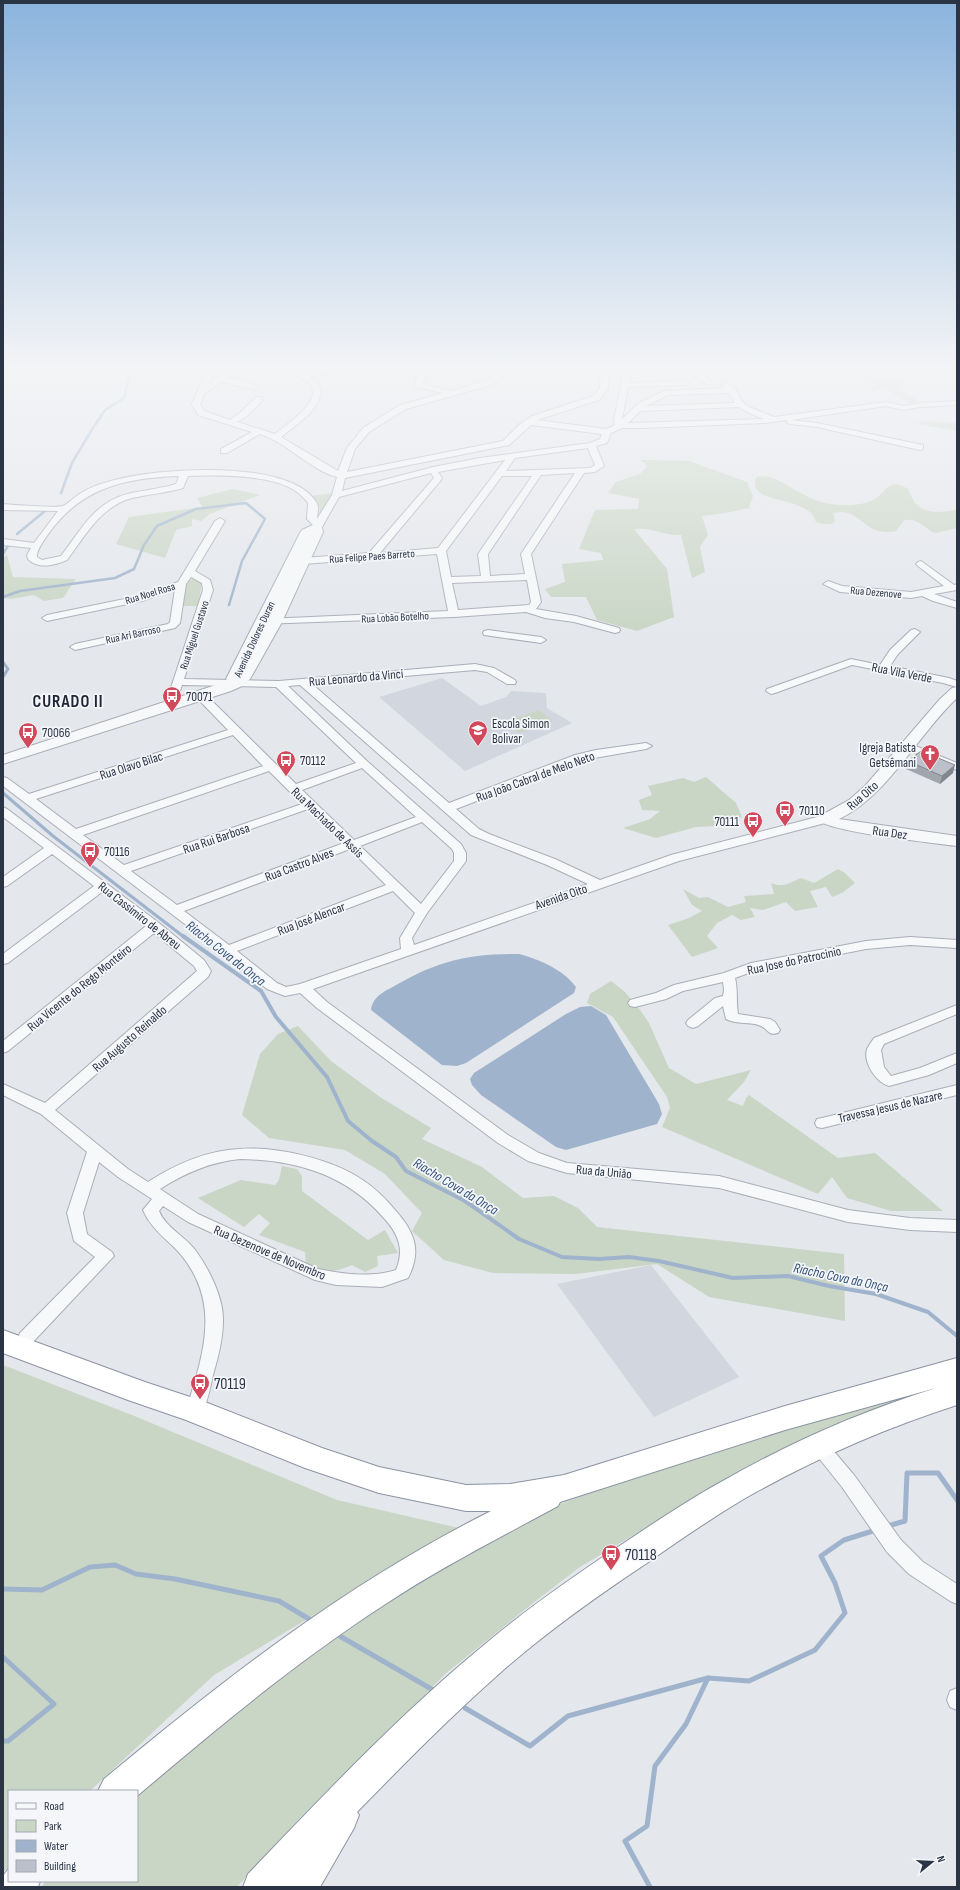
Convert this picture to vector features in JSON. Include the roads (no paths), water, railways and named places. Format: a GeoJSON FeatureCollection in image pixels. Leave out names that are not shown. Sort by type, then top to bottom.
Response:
{"type":"FeatureCollection","features":[{"type":"Feature","properties":{"kind":"highway"},"geometry":{"type":"LineString","coordinates":[[15,1339],[138,1392],[195,1411],[316,1459],[379,1480],[466,1498],[510,1497],[564,1488],[785,1418],[954,1389]]}},
{"type":"Feature","properties":{"kind":"highway"},"geometry":{"type":"LineString","coordinates":[[261,1887],[357,1786],[420,1724],[485,1666],[551,1613],[617,1565],[706,1507],[757,1477],[820,1446],[954,1389]]}},
{"type":"Feature","properties":{"kind":"highway"},"geometry":{"type":"LineString","coordinates":[[117,1790],[254,1678],[359,1603],[440,1553],[564,1488]]}},
{"type":"Feature","properties":{"kind":"highway"},"geometry":{"type":"LineString","coordinates":[[300,1887],[357,1786]]}},
{"type":"Feature","properties":{"kind":"street"},"geometry":{"type":"LineString","coordinates":[[307,457],[321,466],[341,475],[356,474],[439,457]]}},
{"type":"Feature","properties":{"kind":"street","name":"Avenida Dolores Duran"},"geometry":{"type":"LineString","coordinates":[[237,683],[243,679],[269,622],[306,533],[318,526],[336,495],[347,457]]}},
{"type":"Feature","properties":{"kind":"street"},"geometry":{"type":"LineString","coordinates":[[336,495],[434,470],[511,457]]}},
{"type":"Feature","properties":{"kind":"street"},"geometry":{"type":"LineString","coordinates":[[454,614],[441,551],[512,457]]}},
{"type":"Feature","properties":{"kind":"street"},"geometry":{"type":"LineString","coordinates":[[501,473],[537,474],[592,470],[600,466],[596,457]]}},
{"type":"Feature","properties":{"kind":"street"},"geometry":{"type":"LineString","coordinates":[[372,556],[438,478],[434,470]]}},
{"type":"Feature","properties":{"kind":"street"},"geometry":{"type":"LineString","coordinates":[[528,610],[535,605],[533,588],[525,557],[527,551],[581,471]]}},
{"type":"Feature","properties":{"kind":"street"},"geometry":{"type":"LineString","coordinates":[[184,474],[180,486],[176,488],[128,496],[107,506],[100,511],[64,558],[48,563],[37,561],[32,555],[36,546],[66,509],[82,496],[105,485],[144,476],[184,474],[234,473],[281,480],[294,485],[307,494],[312,502],[314,510],[312,519],[318,526]]}},
{"type":"Feature","properties":{"kind":"street"},"geometry":{"type":"LineString","coordinates":[[486,579],[482,557],[483,554],[537,474]]}},
{"type":"Feature","properties":{"kind":"street"},"geometry":{"type":"LineString","coordinates":[[3,507],[66,509]]}},
{"type":"Feature","properties":{"kind":"street","name":"Rua Noel Rosa"},"geometry":{"type":"LineString","coordinates":[[47,618],[142,598],[181,584],[190,572],[220,521]]}},
{"type":"Feature","properties":{"kind":"street","name":"Avenida Dolores Duran"},"geometry":{"type":"LineString","coordinates":[[269,622],[318,532],[318,526]]}},
{"type":"Feature","properties":{"kind":"street"},"geometry":{"type":"LineString","coordinates":[[3,542],[36,546]]}},
{"type":"Feature","properties":{"kind":"street","name":"Rua Felipe Paes Barreto"},"geometry":{"type":"LineString","coordinates":[[303,561],[441,551]]}},
{"type":"Feature","properties":{"kind":"street"},"geometry":{"type":"LineString","coordinates":[[921,564],[954,587]]}},
{"type":"Feature","properties":{"kind":"street","name":"Rua Miguel Gustavo"},"geometry":{"type":"LineString","coordinates":[[170,706],[208,590],[207,582],[190,572]]}},
{"type":"Feature","properties":{"kind":"street"},"geometry":{"type":"LineString","coordinates":[[446,580],[530,577]]}},
{"type":"Feature","properties":{"kind":"street","name":"Rua Ari Barroso"},"geometry":{"type":"LineString","coordinates":[[75,646],[171,626],[175,623],[181,584]]}},
{"type":"Feature","properties":{"kind":"street","name":"Rua Dezenove"},"geometry":{"type":"LineString","coordinates":[[828,584],[840,589],[904,595],[926,594],[954,587]]}},
{"type":"Feature","properties":{"kind":"street","name":"Rua Dezenove"},"geometry":{"type":"LineString","coordinates":[[926,594],[936,599],[957,605]]}},
{"type":"Feature","properties":{"kind":"street","name":"Rua Lobão Botelho"},"geometry":{"type":"LineString","coordinates":[[269,622],[528,610],[535,613],[568,617],[600,628],[616,630]]}},
{"type":"Feature","properties":{"kind":"street"},"geometry":{"type":"LineString","coordinates":[[884,668],[894,652],[914,632]]}},
{"type":"Feature","properties":{"kind":"street"},"geometry":{"type":"LineString","coordinates":[[488,633],[541,640]]}},
{"type":"Feature","properties":{"kind":"street","name":"Rua Vila Verde"},"geometry":{"type":"LineString","coordinates":[[771,691],[847,663],[884,668],[957,684]]}},
{"type":"Feature","properties":{"kind":"street","name":"Rua Leonardo da Vinci"},"geometry":{"type":"LineString","coordinates":[[178,682],[279,684],[476,667],[490,670],[511,682]]}},
{"type":"Feature","properties":{"kind":"street"},"geometry":{"type":"LineString","coordinates":[[303,682],[480,835],[552,862],[598,884]]}},
{"type":"Feature","properties":{"kind":"street","name":"Rua Leonardo da Vinci"},"geometry":{"type":"LineString","coordinates":[[3,760],[226,688],[237,683]]}},
{"type":"Feature","properties":{"kind":"street"},"geometry":{"type":"LineString","coordinates":[[279,684],[364,764],[457,847],[460,861],[422,912],[406,938],[408,950]]}},
{"type":"Feature","properties":{"kind":"street","name":"Rua Oito"},"geometry":{"type":"LineString","coordinates":[[825,819],[839,814],[870,791],[947,698],[957,691]]}},
{"type":"Feature","properties":{"kind":"street","name":"Rua Machado de Assis"},"geometry":{"type":"LineString","coordinates":[[201,696],[310,805],[422,912]]}},
{"type":"Feature","properties":{"kind":"street","name":"Rua Olavo Bilac"},"geometry":{"type":"LineString","coordinates":[[27,798],[235,731]]}},
{"type":"Feature","properties":{"kind":"street","name":"Rua João Cabral de Melo Neto"},"geometry":{"type":"LineString","coordinates":[[448,808],[579,757],[596,752],[646,746]]}},
{"type":"Feature","properties":{"kind":"street"},"geometry":{"type":"LineString","coordinates":[[908,746],[957,767]]}},
{"type":"Feature","properties":{"kind":"street"},"geometry":{"type":"LineString","coordinates":[[294,789],[364,764]]}},
{"type":"Feature","properties":{"kind":"street"},"geometry":{"type":"LineString","coordinates":[[74,834],[272,767]]}},
{"type":"Feature","properties":{"kind":"street","name":"Rua Cassimiro de Abreu"},"geometry":{"type":"LineString","coordinates":[[3,780],[228,950],[277,989],[289,992],[303,988]]}},
{"type":"Feature","properties":{"kind":"street","name":"Rua Rui Barbosa"},"geometry":{"type":"LineString","coordinates":[[122,870],[310,805]]}},
{"type":"Feature","properties":{"kind":"street","name":"Rua Cassimiro de Abreu"},"geometry":{"type":"LineString","coordinates":[[4,813],[102,886],[199,963]]}},
{"type":"Feature","properties":{"kind":"street","name":"Rua Castro Alves"},"geometry":{"type":"LineString","coordinates":[[174,910],[423,818]]}},
{"type":"Feature","properties":{"kind":"street","name":"Rua Dez"},"geometry":{"type":"LineString","coordinates":[[825,819],[842,825],[957,841]]}},
{"type":"Feature","properties":{"kind":"street","name":"Avenida Oito"},"geometry":{"type":"LineString","coordinates":[[303,988],[598,884],[696,852],[825,819]]}},
{"type":"Feature","properties":{"kind":"street"},"geometry":{"type":"LineString","coordinates":[[3,883],[52,848]]}},
{"type":"Feature","properties":{"kind":"street"},"geometry":{"type":"LineString","coordinates":[[3,960],[102,886]]}},
{"type":"Feature","properties":{"kind":"street","name":"Rua José Alencar"},"geometry":{"type":"LineString","coordinates":[[228,950],[394,886]]}},
{"type":"Feature","properties":{"kind":"street","name":"Rua Vicente do Rego Monteiro"},"geometry":{"type":"LineString","coordinates":[[3,1048],[154,926]]}},
{"type":"Feature","properties":{"kind":"street","name":"Rua Jose do Patrocinio"},"geometry":{"type":"LineString","coordinates":[[635,1003],[661,996],[679,988],[728,976],[758,965],[866,945],[910,941],[957,944]]}},
{"type":"Feature","properties":{"kind":"street","name":"Rua Augusto Reinaldo"},"geometry":{"type":"LineString","coordinates":[[46,1110],[203,974],[203,968],[199,963]]}},
{"type":"Feature","properties":{"kind":"street"},"geometry":{"type":"LineString","coordinates":[[728,976],[731,990],[729,999],[731,1016],[738,1019],[766,1023],[773,1030]]}},
{"type":"Feature","properties":{"kind":"street","name":"Rua da União"},"geometry":{"type":"LineString","coordinates":[[303,988],[322,1006],[503,1139],[544,1163],[567,1168],[719,1182],[828,1212],[867,1219],[910,1224],[957,1226]]}},
{"type":"Feature","properties":{"kind":"street"},"geometry":{"type":"LineString","coordinates":[[693,1023],[720,1001],[729,999]]}},
{"type":"Feature","properties":{"kind":"street"},"geometry":{"type":"LineString","coordinates":[[957,1009],[879,1041],[874,1050],[874,1057],[884,1079],[891,1081],[908,1077],[957,1058]]}},
{"type":"Feature","properties":{"kind":"street"},"geometry":{"type":"LineString","coordinates":[[3,1089],[46,1110]]}},
{"type":"Feature","properties":{"kind":"street","name":"Travessa Jesus de Nazare"},"geometry":{"type":"LineString","coordinates":[[822,1123],[957,1090]]}},
{"type":"Feature","properties":{"kind":"street","name":"Rua Dezenove de Novembro"},"geometry":{"type":"LineString","coordinates":[[46,1110],[95,1151],[155,1193],[193,1218],[314,1274],[336,1279],[382,1281],[402,1274],[407,1265],[409,1252],[408,1243],[403,1231],[373,1197],[354,1182],[335,1173],[305,1163],[256,1155],[239,1154],[213,1158],[184,1167],[155,1193]]}},
{"type":"Feature","properties":{"kind":"street"},"geometry":{"type":"LineString","coordinates":[[15,1339],[106,1256],[80,1237],[76,1213],[95,1151]]}},
{"type":"Feature","properties":{"kind":"street"},"geometry":{"type":"LineString","coordinates":[[155,1193],[151,1210],[155,1221],[187,1250],[201,1274],[208,1292],[215,1320],[206,1371],[195,1411]]}},
{"type":"Feature","properties":{"kind":"street"},"geometry":{"type":"LineString","coordinates":[[820,1446],[848,1481],[888,1538],[916,1568],[957,1595]]}},
{"type":"Feature","properties":{"kind":"water"},"geometry":{"type":"Polygon","coordinates":[[[519,954],[543,962],[558,970],[576,987],[574,993],[466,1063],[457,1066],[442,1065],[371,1010],[374,1001],[381,994],[428,969],[470,957],[519,954]]]}},
{"type":"Feature","properties":{"kind":"water"},"geometry":{"type":"Polygon","coordinates":[[[591,1006],[606,1015],[659,1104],[662,1114],[657,1124],[566,1150],[556,1147],[481,1095],[472,1085],[470,1079],[474,1073],[566,1014],[580,1007],[591,1006]]]}},
{"type":"Feature","properties":{"kind":"waterway","name":"Riacho Cova da Onça"},"geometry":{"type":"LineString","coordinates":[[61,493],[75,457]]}},
{"type":"Feature","properties":{"kind":"waterway"},"geometry":{"type":"LineString","coordinates":[[3,597],[20,591],[115,578],[134,569],[144,545],[157,526],[196,509],[246,503],[265,519],[242,561],[229,605]]}},
{"type":"Feature","properties":{"kind":"waterway","name":"Riacho Cova da Onça"},"geometry":{"type":"LineString","coordinates":[[17,534],[45,511]]}},
{"type":"Feature","properties":{"kind":"waterway","name":"Riacho Cova da Onça"},"geometry":{"type":"LineString","coordinates":[[3,554],[8,546]]}},
{"type":"Feature","properties":{"kind":"waterway","name":"Riacho Cova da Onça"},"geometry":{"type":"LineString","coordinates":[[3,662],[8,669],[3,677]]}},
{"type":"Feature","properties":{"kind":"waterway","name":"Riacho Cova da Onça"},"geometry":{"type":"LineString","coordinates":[[3,793],[53,836],[184,937]]}},
{"type":"Feature","properties":{"kind":"waterway","name":"Riacho Cova da Onça"},"geometry":{"type":"LineString","coordinates":[[183,936],[261,991],[276,1017],[327,1077],[348,1121],[372,1141],[396,1157],[406,1171],[465,1201],[519,1239],[562,1257],[599,1259],[629,1257],[659,1261],[733,1278],[788,1276],[829,1286],[876,1294],[928,1312],[957,1336]]}},
{"type":"Feature","properties":{"kind":"waterway"},"geometry":{"type":"LineString","coordinates":[[888,1526],[905,1521],[907,1473],[938,1473],[957,1500]]}},
{"type":"Feature","properties":{"kind":"waterway"},"geometry":{"type":"LineString","coordinates":[[708,1678],[749,1681],[815,1650],[845,1613],[835,1583],[821,1556],[844,1540],[876,1530]]}},
{"type":"Feature","properties":{"kind":"waterway"},"geometry":{"type":"LineString","coordinates":[[3,1589],[42,1590],[90,1567],[115,1565],[136,1574],[175,1579],[279,1601],[314,1622]]}},
{"type":"Feature","properties":{"kind":"waterway"},"geometry":{"type":"LineString","coordinates":[[338,1635],[433,1690]]}},
{"type":"Feature","properties":{"kind":"waterway"},"geometry":{"type":"LineString","coordinates":[[3,1657],[54,1704],[8,1741],[3,1741]]}},
{"type":"Feature","properties":{"kind":"waterway"},"geometry":{"type":"LineString","coordinates":[[465,1708],[530,1746],[568,1716],[708,1678]]}},
{"type":"Feature","properties":{"kind":"waterway"},"geometry":{"type":"LineString","coordinates":[[650,1887],[625,1841],[647,1826],[655,1766],[686,1724],[708,1678]]}},
{"type":"Feature","properties":{"kind":"place","name":"70071"},"geometry":{"type":"Point","coordinates":[172,713]}},
{"type":"Feature","properties":{"kind":"place","name":"Escola Simon Bolivar"},"geometry":{"type":"Point","coordinates":[478,747]}},
{"type":"Feature","properties":{"kind":"place","name":"70066"},"geometry":{"type":"Point","coordinates":[28,749]}},
{"type":"Feature","properties":{"kind":"place","name":"Igreja Batista Getsêmani"},"geometry":{"type":"Point","coordinates":[930,771]}},
{"type":"Feature","properties":{"kind":"place","name":"70112"},"geometry":{"type":"Point","coordinates":[286,777]}},
{"type":"Feature","properties":{"kind":"place","name":"70110"},"geometry":{"type":"Point","coordinates":[785,827]}},
{"type":"Feature","properties":{"kind":"place","name":"70111"},"geometry":{"type":"Point","coordinates":[753,838]}},
{"type":"Feature","properties":{"kind":"place","name":"70116"},"geometry":{"type":"Point","coordinates":[90,868]}},
{"type":"Feature","properties":{"kind":"place","name":"70119"},"geometry":{"type":"Point","coordinates":[200,1400]}},
{"type":"Feature","properties":{"kind":"place","name":"70118"},"geometry":{"type":"Point","coordinates":[611,1571]}},
{"type":"Feature","properties":{"kind":"district","name":"CURADO II"},"geometry":{"type":"Point","coordinates":[68,701]}}]}
